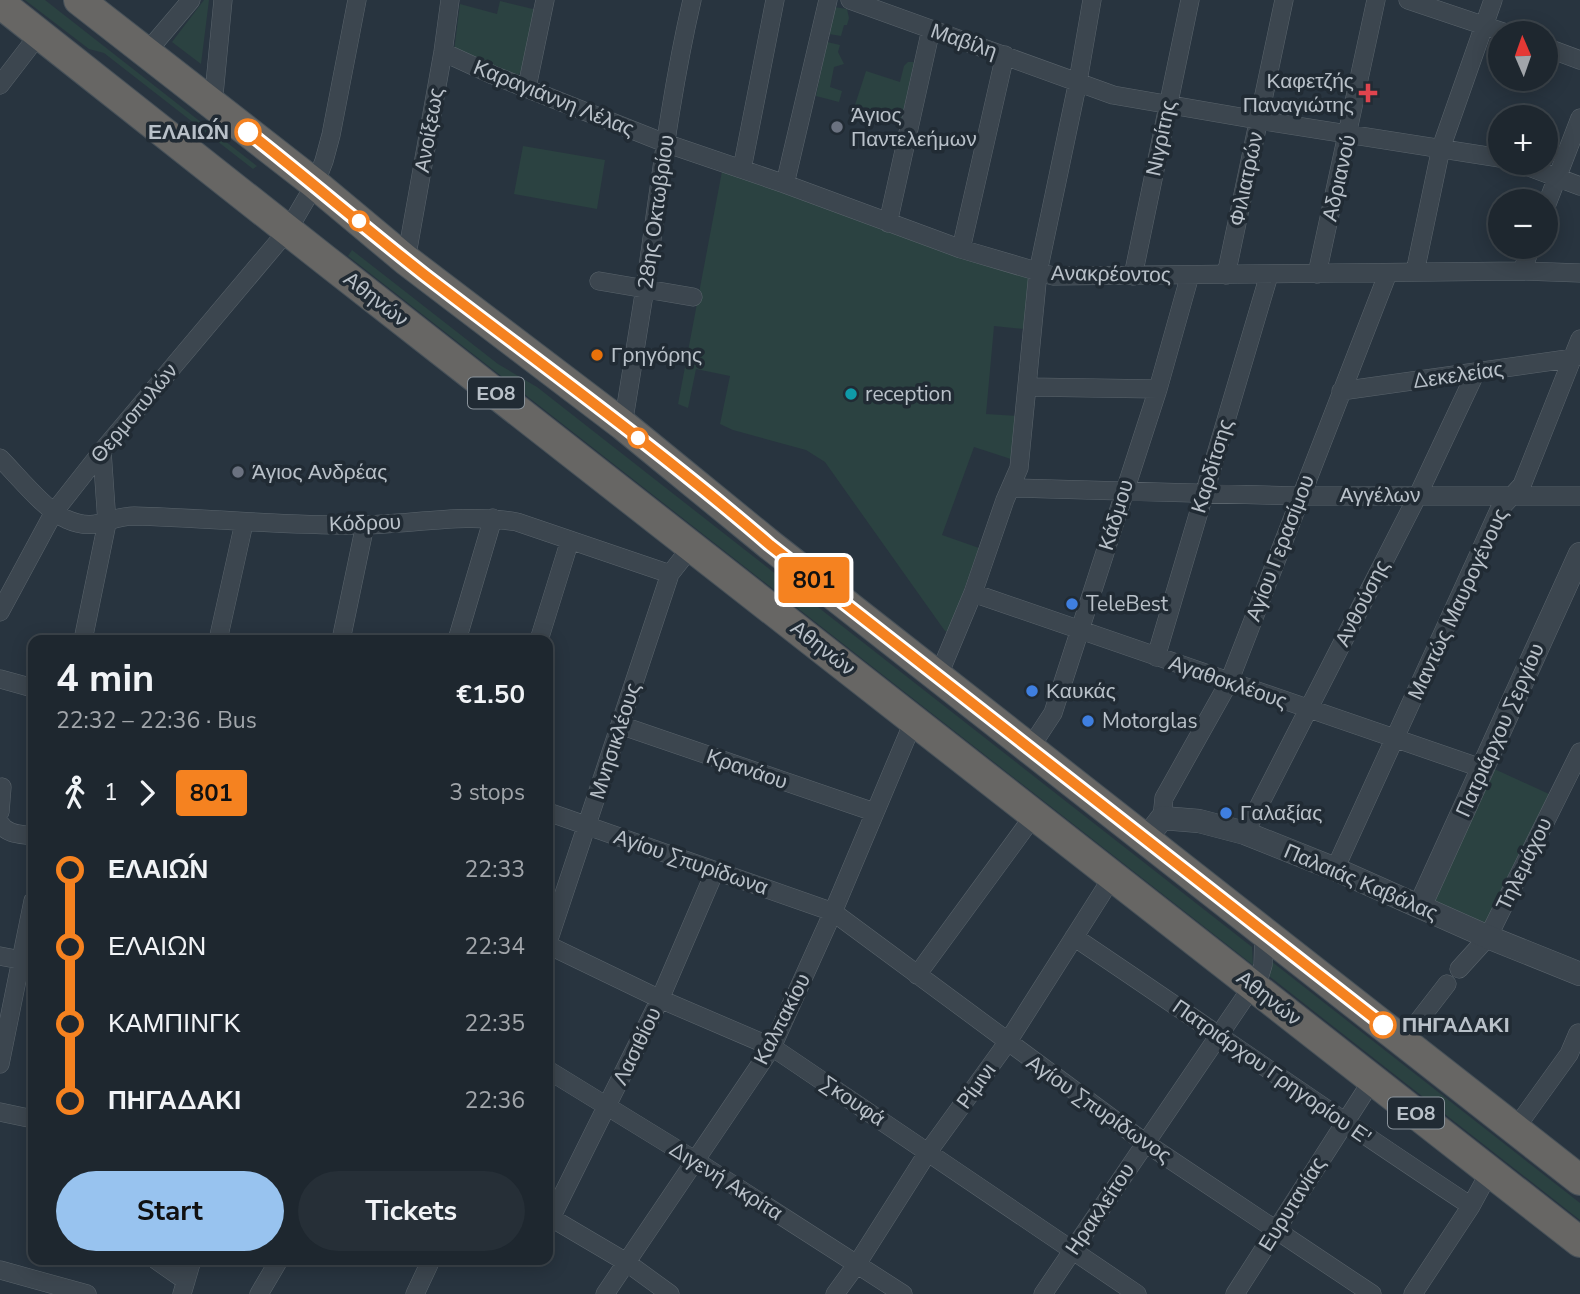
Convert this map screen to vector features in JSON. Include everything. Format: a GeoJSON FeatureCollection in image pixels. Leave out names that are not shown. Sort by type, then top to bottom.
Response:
{"type":"FeatureCollection","features":[{"type":"Feature","properties":{"kind":"highway","name":"ΕΟ8"},"geometry":{"type":"LineString","coordinates":[[79,0],[315,184],[406,260],[706,490],[770,545],[1030,748],[1154,829],[1264,932],[1580,1180]]}},
{"type":"Feature","properties":{"kind":"highway","name":"Αθηνών"},"geometry":{"type":"LineString","coordinates":[[0,3],[1580,1242]]}},
{"type":"Feature","properties":{"kind":"street"},"geometry":{"type":"LineString","coordinates":[[146,53],[191,0]]}},
{"type":"Feature","properties":{"kind":"street"},"geometry":{"type":"LineString","coordinates":[[213,105],[223,0]]}},
{"type":"Feature","properties":{"kind":"street","name":"Θερμοπυλών"},"geometry":{"type":"LineString","coordinates":[[0,612],[54,512],[102,450],[288,230],[315,184],[331,135],[357,0]]}},
{"type":"Feature","properties":{"kind":"street","name":"Ανοίξεως"},"geometry":{"type":"LineString","coordinates":[[406,260],[450,0]]}},
{"type":"Feature","properties":{"kind":"street"},"geometry":{"type":"LineString","coordinates":[[527,87],[545,0]]}},
{"type":"Feature","properties":{"kind":"street","name":"28ης Οκτωβρίου"},"geometry":{"type":"LineString","coordinates":[[623,425],[665,143],[692,0]]}},
{"type":"Feature","properties":{"kind":"street"},"geometry":{"type":"LineString","coordinates":[[743,169],[775,0]]}},
{"type":"Feature","properties":{"kind":"street"},"geometry":{"type":"LineString","coordinates":[[785,184],[828,0]]}},
{"type":"Feature","properties":{"kind":"street","name":"Μαβίλη"},"geometry":{"type":"LineString","coordinates":[[850,0],[1113,95],[1488,156]]}},
{"type":"Feature","properties":{"kind":"street"},"geometry":{"type":"LineString","coordinates":[[938,677],[973,593],[1005,499],[1019,468],[1038,272],[1092,0]]}},
{"type":"Feature","properties":{"kind":"street","name":"Νιγρίτης"},"geometry":{"type":"LineString","coordinates":[[1133,276],[1190,0]]}},
{"type":"Feature","properties":{"kind":"street","name":"Φιλιατρών"},"geometry":{"type":"LineString","coordinates":[[1226,275],[1284,0]]}},
{"type":"Feature","properties":{"kind":"street","name":"Αδριανού"},"geometry":{"type":"LineString","coordinates":[[1317,274],[1376,0]]}},
{"type":"Feature","properties":{"kind":"street"},"geometry":{"type":"LineString","coordinates":[[1408,0],[1488,27]]}},
{"type":"Feature","properties":{"kind":"street"},"geometry":{"type":"LineString","coordinates":[[1415,272],[1440,148],[1493,0]]}},
{"type":"Feature","properties":{"kind":"street"},"geometry":{"type":"LineString","coordinates":[[888,223],[931,29]]}},
{"type":"Feature","properties":{"kind":"street"},"geometry":{"type":"LineString","coordinates":[[0,85],[40,33]]}},
{"type":"Feature","properties":{"kind":"street","name":"Καραγιάννη Λέλας"},"geometry":{"type":"LineString","coordinates":[[443,52],[665,143]]}},
{"type":"Feature","properties":{"kind":"street"},"geometry":{"type":"LineString","coordinates":[[1558,52],[1580,60]]}},
{"type":"Feature","properties":{"kind":"street"},"geometry":{"type":"LineString","coordinates":[[961,249],[1005,55]]}},
{"type":"Feature","properties":{"kind":"street"},"geometry":{"type":"LineString","coordinates":[[1552,189],[1580,118]]}},
{"type":"Feature","properties":{"kind":"street","name":"Ανακρέοντος"},"geometry":{"type":"LineString","coordinates":[[665,143],[961,249],[1053,276],[1522,271],[1580,273]]}},
{"type":"Feature","properties":{"kind":"street"},"geometry":{"type":"LineString","coordinates":[[1551,175],[1580,186]]}},
{"type":"Feature","properties":{"kind":"street"},"geometry":{"type":"LineString","coordinates":[[1522,271],[1526,259]]}},
{"type":"Feature","properties":{"kind":"street","name":"Αγίου Γερασίμου"},"geometry":{"type":"LineString","coordinates":[[1154,829],[1164,799],[1229,682],[1388,273]]}},
{"type":"Feature","properties":{"kind":"street","name":"Κάδμου"},"geometry":{"type":"LineString","coordinates":[[1030,748],[1054,713],[1123,491],[1158,389],[1190,275]]}},
{"type":"Feature","properties":{"kind":"street","name":"Καρδίτσης"},"geometry":{"type":"LineString","coordinates":[[1156,657],[1269,275]]}},
{"type":"Feature","properties":{"kind":"street"},"geometry":{"type":"LineString","coordinates":[[599,281],[693,297]]}},
{"type":"Feature","properties":{"kind":"street","name":"Μαντώς Μαυρογένους"},"geometry":{"type":"LineString","coordinates":[[1335,869],[1499,510],[1522,485],[1580,339]]}},
{"type":"Feature","properties":{"kind":"street","name":"Δεκελείας"},"geometry":{"type":"LineString","coordinates":[[1342,391],[1574,358]]}},
{"type":"Feature","properties":{"kind":"street","name":"Ανθούσης"},"geometry":{"type":"LineString","coordinates":[[1244,834],[1418,495],[1476,372]]}},
{"type":"Feature","properties":{"kind":"street"},"geometry":{"type":"LineString","coordinates":[[1028,387],[1158,389]]}},
{"type":"Feature","properties":{"kind":"street"},"geometry":{"type":"LineString","coordinates":[[84,635],[107,523],[102,450]]}},
{"type":"Feature","properties":{"kind":"street"},"geometry":{"type":"LineString","coordinates":[[0,458],[54,512]]}},
{"type":"Feature","properties":{"kind":"street","name":"Αγγέλων"},"geometry":{"type":"LineString","coordinates":[[1012,488],[1300,496],[1580,496]]}},
{"type":"Feature","properties":{"kind":"street","name":"Κόδρου"},"geometry":{"type":"LineString","coordinates":[[54,512],[79,523],[93,525],[128,516],[244,523],[365,525],[493,518],[517,522],[670,574]]}},
{"type":"Feature","properties":{"kind":"street"},"geometry":{"type":"LineString","coordinates":[[458,635],[493,518]]}},
{"type":"Feature","properties":{"kind":"street"},"geometry":{"type":"LineString","coordinates":[[219,635],[244,523]]}},
{"type":"Feature","properties":{"kind":"street"},"geometry":{"type":"LineString","coordinates":[[342,635],[365,525]]}},
{"type":"Feature","properties":{"kind":"street"},"geometry":{"type":"LineString","coordinates":[[540,635],[569,540]]}},
{"type":"Feature","properties":{"kind":"street","name":"Μνησικλέους"},"geometry":{"type":"LineString","coordinates":[[553,928],[670,574],[692,546]]}},
{"type":"Feature","properties":{"kind":"street","name":"Πατριάρχου Σεργίου"},"geometry":{"type":"LineString","coordinates":[[1420,906],[1580,554]]}},
{"type":"Feature","properties":{"kind":"street","name":"Αγαθοκλέους"},"geometry":{"type":"LineString","coordinates":[[973,593],[1484,769]]}},
{"type":"Feature","properties":{"kind":"street"},"geometry":{"type":"LineString","coordinates":[[0,679],[28,687]]}},
{"type":"Feature","properties":{"kind":"street","name":"Καλπακίου"},"geometry":{"type":"LineString","coordinates":[[605,1294],[772,1047],[833,912],[914,720]]}},
{"type":"Feature","properties":{"kind":"street","name":"Κρανάου"},"geometry":{"type":"LineString","coordinates":[[620,725],[874,812]]}},
{"type":"Feature","properties":{"kind":"street","name":"Τηλεμάχου"},"geometry":{"type":"LineString","coordinates":[[1459,969],[1488,937],[1580,752]]}},
{"type":"Feature","properties":{"kind":"street"},"geometry":{"type":"LineString","coordinates":[[0,812],[2,787]]}},
{"type":"Feature","properties":{"kind":"street","name":"Αγίου Σπυρίδωνα"},"geometry":{"type":"LineString","coordinates":[[553,814],[833,912]]}},
{"type":"Feature","properties":{"kind":"street"},"geometry":{"type":"LineString","coordinates":[[917,975],[1035,814]]}},
{"type":"Feature","properties":{"kind":"street","name":"Παλαιάς Καβάλας"},"geometry":{"type":"LineString","coordinates":[[1154,829],[1199,821],[1244,834],[1335,869],[1488,937],[1580,974]]}},
{"type":"Feature","properties":{"kind":"street"},"geometry":{"type":"LineString","coordinates":[[0,823],[3,829],[28,835]]}},
{"type":"Feature","properties":{"kind":"street","name":"Λασιθίου"},"geometry":{"type":"LineString","coordinates":[[553,1210],[608,1107],[660,999],[715,871]]}},
{"type":"Feature","properties":{"kind":"street","name":"Ρίμινι"},"geometry":{"type":"LineString","coordinates":[[835,1294],[928,1152],[1007,1043],[1113,876]]}},
{"type":"Feature","properties":{"kind":"street","name":"Αγίου Σπυρίδωνος"},"geometry":{"type":"LineString","coordinates":[[833,912],[1144,1142],[1372,1294]]}},
{"type":"Feature","properties":{"kind":"street","name":"Ηρακλείτου"},"geometry":{"type":"LineString","coordinates":[[1043,1294],[1252,985],[1263,965],[1264,932]]}},
{"type":"Feature","properties":{"kind":"street","name":"Πατριάρχου Γρηγορίου Ε'"},"geometry":{"type":"LineString","coordinates":[[1074,937],[1344,1123],[1471,1206]]}},
{"type":"Feature","properties":{"kind":"street","name":"Σκουφά"},"geometry":{"type":"LineString","coordinates":[[553,946],[660,999],[772,1047],[1137,1294]]}},
{"type":"Feature","properties":{"kind":"street"},"geometry":{"type":"LineString","coordinates":[[0,956],[27,961],[0,1064]]}},
{"type":"Feature","properties":{"kind":"street"},"geometry":{"type":"LineString","coordinates":[[1403,1041],[1447,985]]}},
{"type":"Feature","properties":{"kind":"street"},"geometry":{"type":"LineString","coordinates":[[1515,1129],[1574,1058],[1578,1033]]}},
{"type":"Feature","properties":{"kind":"street","name":"Διγενή Ακρίτα"},"geometry":{"type":"LineString","coordinates":[[553,1073],[903,1294]]}},
{"type":"Feature","properties":{"kind":"street","name":"Ευρυτανίας"},"geometry":{"type":"LineString","coordinates":[[1235,1294],[1373,1079]]}},
{"type":"Feature","properties":{"kind":"street"},"geometry":{"type":"LineString","coordinates":[[0,1112],[28,1118]]}},
{"type":"Feature","properties":{"kind":"street"},"geometry":{"type":"LineString","coordinates":[[1413,1294],[1471,1206],[1490,1171]]}},
{"type":"Feature","properties":{"kind":"street"},"geometry":{"type":"LineString","coordinates":[[553,1219],[626,1262],[670,1294]]}},
{"type":"Feature","properties":{"kind":"street"},"geometry":{"type":"LineString","coordinates":[[161,1265],[184,1288],[191,1265]]}},
{"type":"Feature","properties":{"kind":"street"},"geometry":{"type":"LineString","coordinates":[[259,1294],[276,1265]]}},
{"type":"Feature","properties":{"kind":"street"},"geometry":{"type":"LineString","coordinates":[[415,1294],[428,1265]]}},
{"type":"Feature","properties":{"kind":"street"},"geometry":{"type":"LineString","coordinates":[[0,1270],[87,1294]]}},
{"type":"Feature","properties":{"kind":"green space"},"geometry":{"type":"Polygon","coordinates":[[[25,0],[45,0],[257,166],[253,169],[104,53],[89,49],[25,0]]]}},
{"type":"Feature","properties":{"kind":"green space"},"geometry":{"type":"Polygon","coordinates":[[[204,0],[209,0],[201,64],[172,42],[204,0]]]}},
{"type":"Feature","properties":{"kind":"green space"},"geometry":{"type":"Polygon","coordinates":[[[500,1],[537,10],[522,70],[517,77],[454,51],[460,4],[497,14],[500,1]]]}},
{"type":"Feature","properties":{"kind":"green space"},"geometry":{"type":"Polygon","coordinates":[[[834,7],[847,9],[849,18],[841,36],[829,34],[834,7]]]}},
{"type":"Feature","properties":{"kind":"green space"},"geometry":{"type":"Polygon","coordinates":[[[827,42],[840,45],[838,52],[844,64],[834,67],[830,87],[842,91],[839,102],[816,96],[827,42]]]}},
{"type":"Feature","properties":{"kind":"green space"},"geometry":{"type":"Polygon","coordinates":[[[908,62],[914,62],[902,118],[855,105],[866,71],[900,82],[904,66],[908,62]]]}},
{"type":"Feature","properties":{"kind":"green space"},"geometry":{"type":"Polygon","coordinates":[[[523,146],[605,160],[597,209],[514,194],[523,146]]]}},
{"type":"Feature","properties":{"kind":"green space"},"geometry":{"type":"Polygon","coordinates":[[[723,166],[1029,272],[1024,329],[994,326],[986,414],[1018,416],[1014,460],[974,447],[942,535],[979,548],[949,632],[945,631],[825,462],[806,450],[720,424],[730,376],[696,369],[688,408],[678,404],[723,166]]]}},
{"type":"Feature","properties":{"kind":"green space"},"geometry":{"type":"Polygon","coordinates":[[[352,250],[498,364],[537,387],[1252,947],[1253,965],[348,256],[352,250]]]}},
{"type":"Feature","properties":{"kind":"green space"},"geometry":{"type":"Polygon","coordinates":[[[1490,767],[1549,794],[1488,926],[1432,902],[1490,767]]]}},
{"type":"Feature","properties":{"kind":"green space"},"geometry":{"type":"Polygon","coordinates":[[[1267,958],[1580,1203],[1580,1220],[1269,976],[1267,958]]]}},
{"type":"Feature","properties":{"kind":"bus line","name":"801"},"geometry":{"type":"LineString","coordinates":[[248,132],[406,260],[623,425],[706,490],[770,545],[1383,1025]]}},
{"type":"Feature","properties":{"kind":"place","name":"Καφετζής Παναγιώτης"},"geometry":{"type":"Point","coordinates":[1368,93]}},
{"type":"Feature","properties":{"kind":"place","name":"Άγιος Παντελεήμων"},"geometry":{"type":"Point","coordinates":[837,127]}},
{"type":"Feature","properties":{"kind":"place","name":"ΕΛΑΙΏΝ"},"geometry":{"type":"Point","coordinates":[248,132]}},
{"type":"Feature","properties":{"kind":"place","name":"Γρηγόρης"},"geometry":{"type":"Point","coordinates":[597,355]}},
{"type":"Feature","properties":{"kind":"place","name":"reception"},"geometry":{"type":"Point","coordinates":[851,394]}},
{"type":"Feature","properties":{"kind":"place","name":"Άγιος Ανδρέας"},"geometry":{"type":"Point","coordinates":[238,472]}},
{"type":"Feature","properties":{"kind":"place","name":"TeleBest"},"geometry":{"type":"Point","coordinates":[1072,604]}},
{"type":"Feature","properties":{"kind":"place","name":"Καυκάς"},"geometry":{"type":"Point","coordinates":[1032,691]}},
{"type":"Feature","properties":{"kind":"place","name":"Motorglas"},"geometry":{"type":"Point","coordinates":[1088,721]}},
{"type":"Feature","properties":{"kind":"place","name":"Γαλαξίας"},"geometry":{"type":"Point","coordinates":[1226,813]}},
{"type":"Feature","properties":{"kind":"place","name":"ΠΗΓΑΔΑΚΙ"},"geometry":{"type":"Point","coordinates":[1383,1025]}}]}
